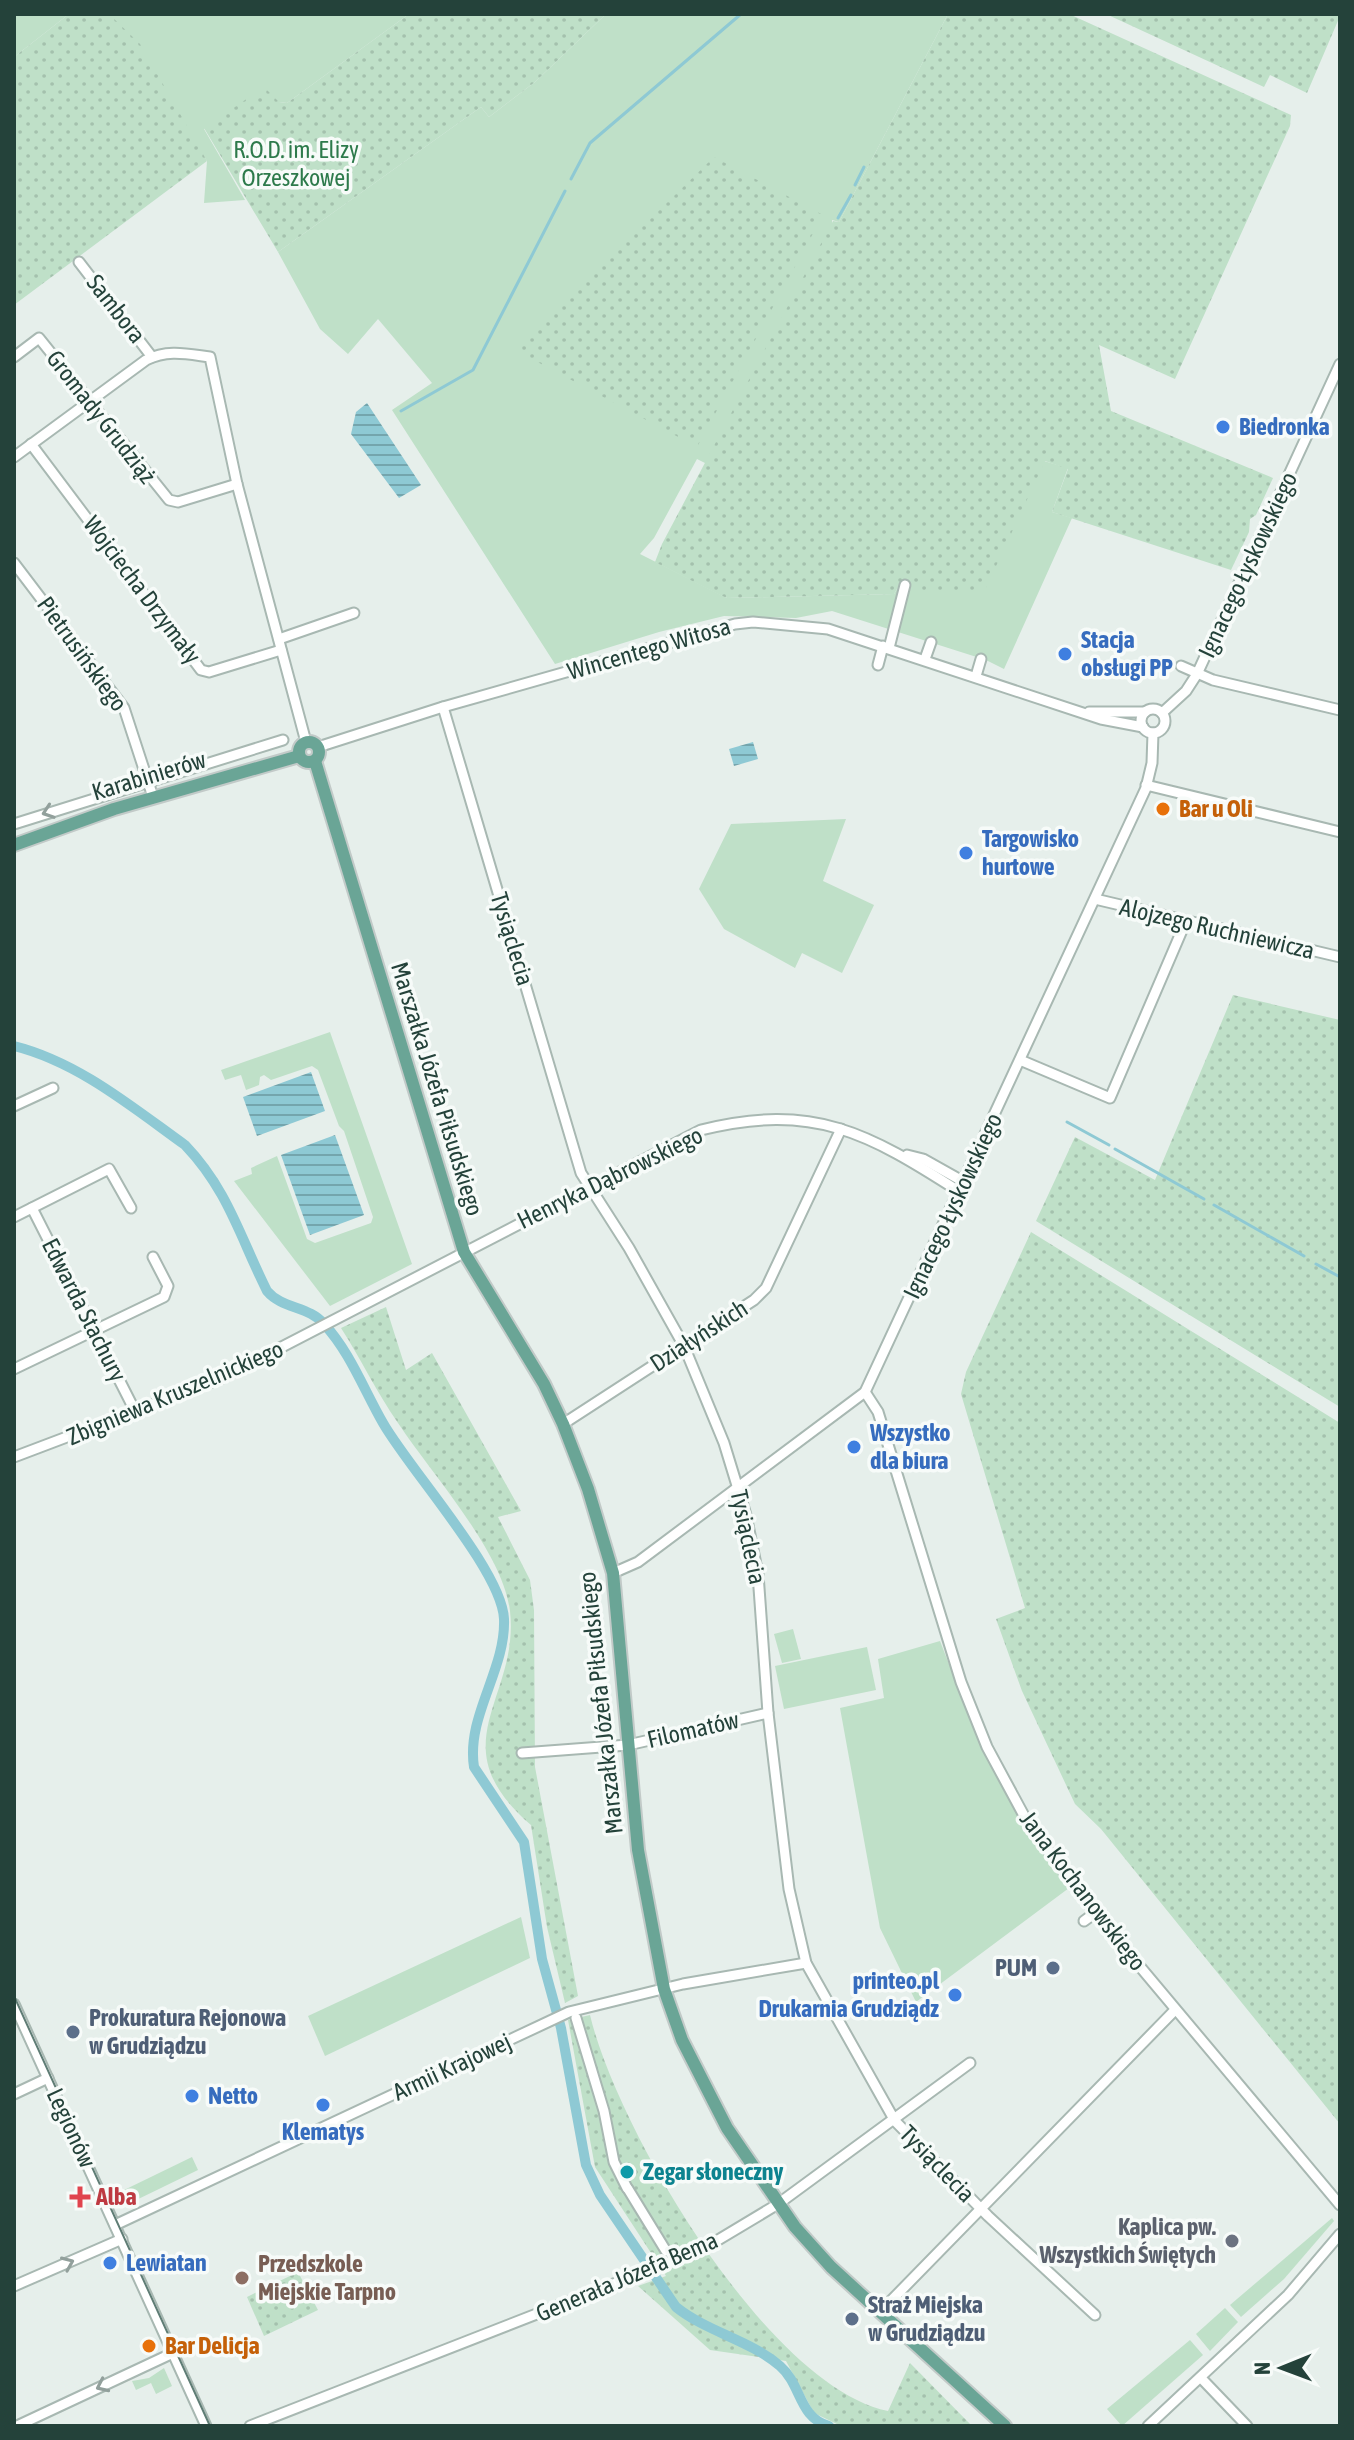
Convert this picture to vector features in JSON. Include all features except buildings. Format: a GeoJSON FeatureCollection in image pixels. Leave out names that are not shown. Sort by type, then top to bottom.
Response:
{"type":"FeatureCollection","features":[{"type":"Feature","properties":{"kind":"main road"},"geometry":{"type":"LineString","coordinates":[[312,745],[315,761],[306,762],[299,756],[300,747],[312,745]]}},
{"type":"Feature","properties":{"kind":"main road","name":"Karabinierów"},"geometry":{"type":"LineString","coordinates":[[14,845],[153,797],[299,756]]}},
{"type":"Feature","properties":{"kind":"main road","name":"Marszałka Józefa Piłsudskiego"},"geometry":{"type":"LineString","coordinates":[[315,761],[464,1252],[544,1384],[563,1424],[588,1489],[613,1573],[638,1850],[664,1989],[682,2040],[708,2093],[778,2204],[823,2259],[1005,2426]]}},
{"type":"Feature","properties":{"kind":"street","name":"Sambora"},"geometry":{"type":"LineString","coordinates":[[79,262],[152,357]]}},
{"type":"Feature","properties":{"kind":"street","name":"Gromady Grudziąż"},"geometry":{"type":"LineString","coordinates":[[14,357],[39,338],[169,500],[178,502],[237,484]]}},
{"type":"Feature","properties":{"kind":"street","name":"Sambora"},"geometry":{"type":"LineString","coordinates":[[14,457],[152,357],[174,352],[210,357],[237,484]]}},
{"type":"Feature","properties":{"kind":"street","name":"Ignacego Łyskowskiego"},"geometry":{"type":"LineString","coordinates":[[1162,713],[1186,691],[1197,674],[1340,364]]}},
{"type":"Feature","properties":{"kind":"street","name":"Wojciecha Drzymały"},"geometry":{"type":"LineString","coordinates":[[31,444],[201,670],[209,672],[280,645]]}},
{"type":"Feature","properties":{"kind":"street"},"geometry":{"type":"LineString","coordinates":[[237,484],[280,645],[312,745],[443,707]]}},
{"type":"Feature","properties":{"kind":"street","name":"Pietrusińskiego"},"geometry":{"type":"LineString","coordinates":[[14,563],[124,708],[153,797]]}},
{"type":"Feature","properties":{"kind":"street"},"geometry":{"type":"LineString","coordinates":[[878,665],[905,585]]}},
{"type":"Feature","properties":{"kind":"street"},"geometry":{"type":"LineString","coordinates":[[280,645],[354,613]]}},
{"type":"Feature","properties":{"kind":"street","name":"Wincentego Witosa"},"geometry":{"type":"LineString","coordinates":[[443,707],[735,624],[811,626],[925,659],[1101,719],[1143,727]]}},
{"type":"Feature","properties":{"kind":"street"},"geometry":{"type":"LineString","coordinates":[[925,659],[931,642]]}},
{"type":"Feature","properties":{"kind":"street"},"geometry":{"type":"LineString","coordinates":[[976,676],[981,659]]}},
{"type":"Feature","properties":{"kind":"street"},"geometry":{"type":"LineString","coordinates":[[1181,666],[1197,674],[1340,710]]}},
{"type":"Feature","properties":{"kind":"street","name":"Tysiąclecia"},"geometry":{"type":"LineString","coordinates":[[443,707],[574,1151],[589,1186],[642,1269],[684,1346],[712,1411],[738,1489],[756,1554],[768,1713],[789,1889],[806,1963],[895,2121],[979,2207],[1095,2315]]}},
{"type":"Feature","properties":{"kind":"street"},"geometry":{"type":"LineString","coordinates":[[1156,709],[1162,713],[1163,727],[1153,733],[1143,727],[1145,712],[1156,709]]}},
{"type":"Feature","properties":{"kind":"street","name":"Wincentego Witosa"},"geometry":{"type":"LineString","coordinates":[[1086,712],[1145,712]]}},
{"type":"Feature","properties":{"kind":"street","name":"Ignacego Łyskowskiego"},"geometry":{"type":"LineString","coordinates":[[613,1573],[638,1562],[865,1392],[1146,785],[1153,733]]}},
{"type":"Feature","properties":{"kind":"street"},"geometry":{"type":"LineString","coordinates":[[14,824],[148,779],[283,740]]}},
{"type":"Feature","properties":{"kind":"street"},"geometry":{"type":"LineString","coordinates":[[1146,785],[1340,832]]}},
{"type":"Feature","properties":{"kind":"street","name":"Alojzego Ruchniewicza"},"geometry":{"type":"LineString","coordinates":[[1095,899],[1340,957]]}},
{"type":"Feature","properties":{"kind":"street"},"geometry":{"type":"LineString","coordinates":[[1020,1060],[1110,1098],[1186,921]]}},
{"type":"Feature","properties":{"kind":"street"},"geometry":{"type":"LineString","coordinates":[[14,1106],[53,1088]]}},
{"type":"Feature","properties":{"kind":"street","name":"Henryka Dąbrowskiego"},"geometry":{"type":"LineString","coordinates":[[333,1323],[683,1137],[737,1121],[792,1120],[841,1129],[904,1155],[962,1187]]}},
{"type":"Feature","properties":{"kind":"street","name":"Działyńskich"},"geometry":{"type":"LineString","coordinates":[[563,1424],[754,1300],[766,1288],[841,1129]]}},
{"type":"Feature","properties":{"kind":"street","name":"Edwarda Stachury"},"geometry":{"type":"LineString","coordinates":[[14,1217],[109,1169],[131,1208]]}},
{"type":"Feature","properties":{"kind":"street","name":"Edwarda Stachury"},"geometry":{"type":"LineString","coordinates":[[32,1208],[136,1413]]}},
{"type":"Feature","properties":{"kind":"street"},"geometry":{"type":"LineString","coordinates":[[14,1369],[167,1293],[168,1286],[153,1257]]}},
{"type":"Feature","properties":{"kind":"street","name":"Zbigniewa Kruszelnickiego"},"geometry":{"type":"LineString","coordinates":[[14,1457],[220,1379],[333,1323]]}},
{"type":"Feature","properties":{"kind":"street","name":"Jana Kochanowskiego"},"geometry":{"type":"LineString","coordinates":[[865,1392],[878,1412],[961,1682],[987,1747],[1029,1825],[1095,1913],[1340,2205]]}},
{"type":"Feature","properties":{"kind":"street","name":"Filomatów"},"geometry":{"type":"LineString","coordinates":[[522,1753],[628,1745],[768,1713]]}},
{"type":"Feature","properties":{"kind":"street"},"geometry":{"type":"LineString","coordinates":[[1084,1921],[1095,1913]]}},
{"type":"Feature","properties":{"kind":"street","name":"Armii Krajowej"},"geometry":{"type":"LineString","coordinates":[[115,2225],[556,2018],[664,1989],[806,1963]]}},
{"type":"Feature","properties":{"kind":"street","name":"Legionów"},"geometry":{"type":"LineString","coordinates":[[14,2004],[206,2426]]}},
{"type":"Feature","properties":{"kind":"street"},"geometry":{"type":"LineString","coordinates":[[880,2312],[979,2207],[994,2198],[1175,2010]]}},
{"type":"Feature","properties":{"kind":"street"},"geometry":{"type":"LineString","coordinates":[[573,2015],[604,2111],[614,2162],[666,2251]]}},
{"type":"Feature","properties":{"kind":"street","name":"Generała Józefa Bema"},"geometry":{"type":"LineString","coordinates":[[250,2426],[703,2249],[778,2204],[970,2063]]}},
{"type":"Feature","properties":{"kind":"street"},"geometry":{"type":"LineString","coordinates":[[14,2094],[48,2078]]}},
{"type":"Feature","properties":{"kind":"street"},"geometry":{"type":"LineString","coordinates":[[1148,2426],[1299,2284],[1340,2234]]}},
{"type":"Feature","properties":{"kind":"street"},"geometry":{"type":"LineString","coordinates":[[14,2286],[122,2239]]}},
{"type":"Feature","properties":{"kind":"street"},"geometry":{"type":"LineString","coordinates":[[17,2426],[173,2353]]}},
{"type":"Feature","properties":{"kind":"street"},"geometry":{"type":"LineString","coordinates":[[1201,2378],[1247,2426]]}},
{"type":"Feature","properties":{"kind":"green space"},"geometry":{"type":"Polygon","coordinates":[[[14,14],[69,14],[14,57],[14,14]]]}},
{"type":"Feature","properties":{"kind":"green space"},"geometry":{"type":"Polygon","coordinates":[[[69,14],[109,14],[140,44],[207,161],[14,305],[14,57],[69,14]]]}},
{"type":"Feature","properties":{"kind":"green space"},"geometry":{"type":"Polygon","coordinates":[[[109,14],[409,14],[287,103],[279,102],[204,129],[245,200],[204,203],[207,161],[109,14]]]}},
{"type":"Feature","properties":{"kind":"green space","name":"R.O.D. im. Elizy Orzeszkowej"},"geometry":{"type":"Polygon","coordinates":[[[409,14],[606,14],[535,82],[489,117],[481,107],[278,252],[204,128],[264,87],[279,102],[287,103],[409,14]]]}},
{"type":"Feature","properties":{"kind":"green space"},"geometry":{"type":"Polygon","coordinates":[[[606,14],[948,14],[839,222],[832,220],[832,227],[707,464],[697,459],[654,538],[640,554],[727,598],[894,594],[900,584],[1044,461],[1068,468],[1052,512],[1072,518],[1004,669],[986,660],[832,611],[796,618],[724,616],[555,664],[392,410],[432,383],[378,319],[348,354],[320,329],[278,252],[481,107],[489,117],[535,82],[606,14]]]}},
{"type":"Feature","properties":{"kind":"green space"},"geometry":{"type":"Polygon","coordinates":[[[948,14],[1069,14],[1291,115],[1290,126],[1175,379],[1099,345],[1111,411],[1273,478],[1256,515],[1250,519],[1249,532],[1231,570],[1052,512],[1068,469],[1045,461],[983,594],[918,592],[900,584],[894,594],[727,598],[655,562],[833,221],[839,222],[948,14]]]}},
{"type":"Feature","properties":{"kind":"green space"},"geometry":{"type":"Polygon","coordinates":[[[1106,14],[1340,16],[1307,93],[1270,75],[1264,87],[1106,14]]]}},
{"type":"Feature","properties":{"kind":"green space"},"geometry":{"type":"Polygon","coordinates":[[[714,157],[823,215],[697,447],[515,350],[714,157]]]}},
{"type":"Feature","properties":{"kind":"green space"},"geometry":{"type":"Polygon","coordinates":[[[846,819],[823,881],[874,905],[842,973],[802,953],[795,968],[724,929],[699,889],[731,824],[846,819]]]}},
{"type":"Feature","properties":{"kind":"green space"},"geometry":{"type":"Polygon","coordinates":[[[1233,995],[1340,1020],[1340,1407],[1036,1221],[1075,1137],[1155,1180],[1233,995]]]}},
{"type":"Feature","properties":{"kind":"green space"},"geometry":{"type":"Polygon","coordinates":[[[330,1032],[412,1264],[330,1306],[234,1181],[252,1174],[251,1168],[277,1156],[307,1239],[315,1243],[371,1223],[373,1217],[344,1131],[339,1126],[318,1070],[312,1066],[271,1080],[264,1075],[260,1077],[259,1085],[246,1090],[241,1075],[225,1080],[221,1070],[330,1032]]]}},
{"type":"Feature","properties":{"kind":"green space"},"geometry":{"type":"Polygon","coordinates":[[[1031,1232],[1340,1423],[1340,2124],[1101,1829],[1075,1804],[1022,1691],[996,1619],[1025,1608],[961,1394],[966,1372],[1031,1232]]]}},
{"type":"Feature","properties":{"kind":"green space"},"geometry":{"type":"Polygon","coordinates":[[[386,1307],[406,1370],[432,1353],[521,1511],[498,1517],[530,1580],[534,1610],[535,1767],[578,1996],[565,2003],[547,1927],[531,1825],[504,1796],[489,1770],[486,1745],[489,1721],[510,1642],[510,1611],[505,1588],[480,1539],[390,1412],[341,1328],[386,1307]]]}},
{"type":"Feature","properties":{"kind":"green space"},"geometry":{"type":"Polygon","coordinates":[[[793,1629],[801,1659],[782,1663],[774,1634],[793,1629]]]}},
{"type":"Feature","properties":{"kind":"green space"},"geometry":{"type":"Polygon","coordinates":[[[940,1641],[967,1708],[1010,1799],[1069,1888],[916,2002],[880,1928],[840,1708],[884,1698],[878,1659],[940,1641]]]}},
{"type":"Feature","properties":{"kind":"green space"},"geometry":{"type":"Polygon","coordinates":[[[867,1647],[876,1690],[784,1709],[775,1666],[867,1647]]]}},
{"type":"Feature","properties":{"kind":"green space"},"geometry":{"type":"Polygon","coordinates":[[[521,1917],[530,1958],[325,2056],[308,2016],[521,1917]]]}},
{"type":"Feature","properties":{"kind":"green space"},"geometry":{"type":"Polygon","coordinates":[[[590,2015],[606,2064],[664,2184],[704,2246],[748,2305],[794,2355],[842,2391],[888,2411],[910,2363],[972,2426],[839,2425],[814,2413],[786,2361],[710,2350],[638,2286],[666,2276],[595,2167],[568,2020],[590,2015]]]}},
{"type":"Feature","properties":{"kind":"green space"},"geometry":{"type":"Polygon","coordinates":[[[192,2157],[198,2170],[126,2205],[120,2192],[192,2157]]]}},
{"type":"Feature","properties":{"kind":"green space"},"geometry":{"type":"Polygon","coordinates":[[[1332,2218],[1334,2221],[1284,2279],[1241,2317],[1230,2305],[1332,2218]]]}},
{"type":"Feature","properties":{"kind":"green space"},"geometry":{"type":"Polygon","coordinates":[[[298,2272],[318,2310],[264,2336],[247,2297],[298,2272]]]}},
{"type":"Feature","properties":{"kind":"green space"},"geometry":{"type":"Polygon","coordinates":[[[1225,2308],[1238,2322],[1210,2351],[1196,2334],[1225,2308]]]}},
{"type":"Feature","properties":{"kind":"green space"},"geometry":{"type":"Polygon","coordinates":[[[1190,2340],[1203,2355],[1122,2426],[1107,2409],[1190,2340]]]}},
{"type":"Feature","properties":{"kind":"green space"},"geometry":{"type":"Polygon","coordinates":[[[164,2368],[172,2386],[156,2394],[151,2383],[136,2390],[132,2381],[149,2378],[164,2368]]]}},
{"type":"Feature","properties":{"kind":"water"},"geometry":{"type":"Polygon","coordinates":[[[367,403],[421,485],[399,498],[351,434],[356,412],[367,403]]]}},
{"type":"Feature","properties":{"kind":"water"},"geometry":{"type":"Polygon","coordinates":[[[753,742],[758,759],[734,766],[729,749],[753,742]]]}},
{"type":"Feature","properties":{"kind":"water"},"geometry":{"type":"Polygon","coordinates":[[[311,1072],[325,1111],[257,1136],[243,1097],[311,1072]]]}},
{"type":"Feature","properties":{"kind":"water"},"geometry":{"type":"Polygon","coordinates":[[[335,1135],[364,1215],[310,1235],[281,1155],[335,1135]]]}},
{"type":"Feature","properties":{"kind":"waterway"},"geometry":{"type":"LineString","coordinates":[[571,179],[590,143],[741,14]]}},
{"type":"Feature","properties":{"kind":"waterway"},"geometry":{"type":"LineString","coordinates":[[855,185],[864,167]]}},
{"type":"Feature","properties":{"kind":"waterway"},"geometry":{"type":"LineString","coordinates":[[401,411],[473,370],[565,191]]}},
{"type":"Feature","properties":{"kind":"waterway"},"geometry":{"type":"LineString","coordinates":[[838,218],[851,195]]}},
{"type":"Feature","properties":{"kind":"waterway"},"geometry":{"type":"LineString","coordinates":[[14,1046],[38,1053],[82,1074],[185,1145],[223,1197],[267,1291],[280,1301],[318,1318],[333,1335],[383,1423],[488,1575],[504,1619],[503,1638],[476,1730],[474,1767],[524,1842],[542,1959],[561,2028],[586,2165],[600,2195],[676,2307],[755,2349],[780,2366],[793,2382],[811,2416],[829,2426]]}},
{"type":"Feature","properties":{"kind":"waterway"},"geometry":{"type":"LineString","coordinates":[[1067,1122],[1109,1145]]}},
{"type":"Feature","properties":{"kind":"waterway"},"geometry":{"type":"LineString","coordinates":[[1115,1149],[1204,1199]]}},
{"type":"Feature","properties":{"kind":"waterway"},"geometry":{"type":"LineString","coordinates":[[1214,1205],[1304,1256]]}},
{"type":"Feature","properties":{"kind":"waterway"},"geometry":{"type":"LineString","coordinates":[[1316,1264],[1340,1277]]}},
{"type":"Feature","properties":{"kind":"tram line"},"geometry":{"type":"LineString","coordinates":[[14,1996],[210,2426]]}},
{"type":"Feature","properties":{"kind":"place","name":"Biedronka"},"geometry":{"type":"Point","coordinates":[1223,427]}},
{"type":"Feature","properties":{"kind":"place","name":"Stacja obsługi PP"},"geometry":{"type":"Point","coordinates":[1065,654]}},
{"type":"Feature","properties":{"kind":"place","name":"Bar u Oli"},"geometry":{"type":"Point","coordinates":[1163,809]}},
{"type":"Feature","properties":{"kind":"place","name":"Targowisko hurtowe"},"geometry":{"type":"Point","coordinates":[966,853]}},
{"type":"Feature","properties":{"kind":"place","name":"Wszystko dla biura"},"geometry":{"type":"Point","coordinates":[854,1447]}},
{"type":"Feature","properties":{"kind":"place","name":"PUM"},"geometry":{"type":"Point","coordinates":[1053,1968]}},
{"type":"Feature","properties":{"kind":"place","name":"printeo.pl Drukarnia Grudziądz"},"geometry":{"type":"Point","coordinates":[955,1995]}},
{"type":"Feature","properties":{"kind":"place","name":"Prokuratura Rejonowa w Grudziądzu"},"geometry":{"type":"Point","coordinates":[73,2032]}},
{"type":"Feature","properties":{"kind":"place","name":"Netto"},"geometry":{"type":"Point","coordinates":[192,2096]}},
{"type":"Feature","properties":{"kind":"place","name":"Klematys"},"geometry":{"type":"Point","coordinates":[323,2105]}},
{"type":"Feature","properties":{"kind":"place","name":"Zegar słoneczny"},"geometry":{"type":"Point","coordinates":[627,2172]}},
{"type":"Feature","properties":{"kind":"place","name":"Alba"},"geometry":{"type":"Point","coordinates":[80,2197]}},
{"type":"Feature","properties":{"kind":"place","name":"Kaplica pw. Wszystkich Świętych"},"geometry":{"type":"Point","coordinates":[1232,2241]}},
{"type":"Feature","properties":{"kind":"place","name":"Lewiatan"},"geometry":{"type":"Point","coordinates":[110,2263]}},
{"type":"Feature","properties":{"kind":"place","name":"Przedszkole Miejskie Tarpno"},"geometry":{"type":"Point","coordinates":[242,2278]}},
{"type":"Feature","properties":{"kind":"place","name":"Straż Miejska w Grudziądzu"},"geometry":{"type":"Point","coordinates":[852,2319]}},
{"type":"Feature","properties":{"kind":"place","name":"Bar Delicja"},"geometry":{"type":"Point","coordinates":[149,2346]}}]}
